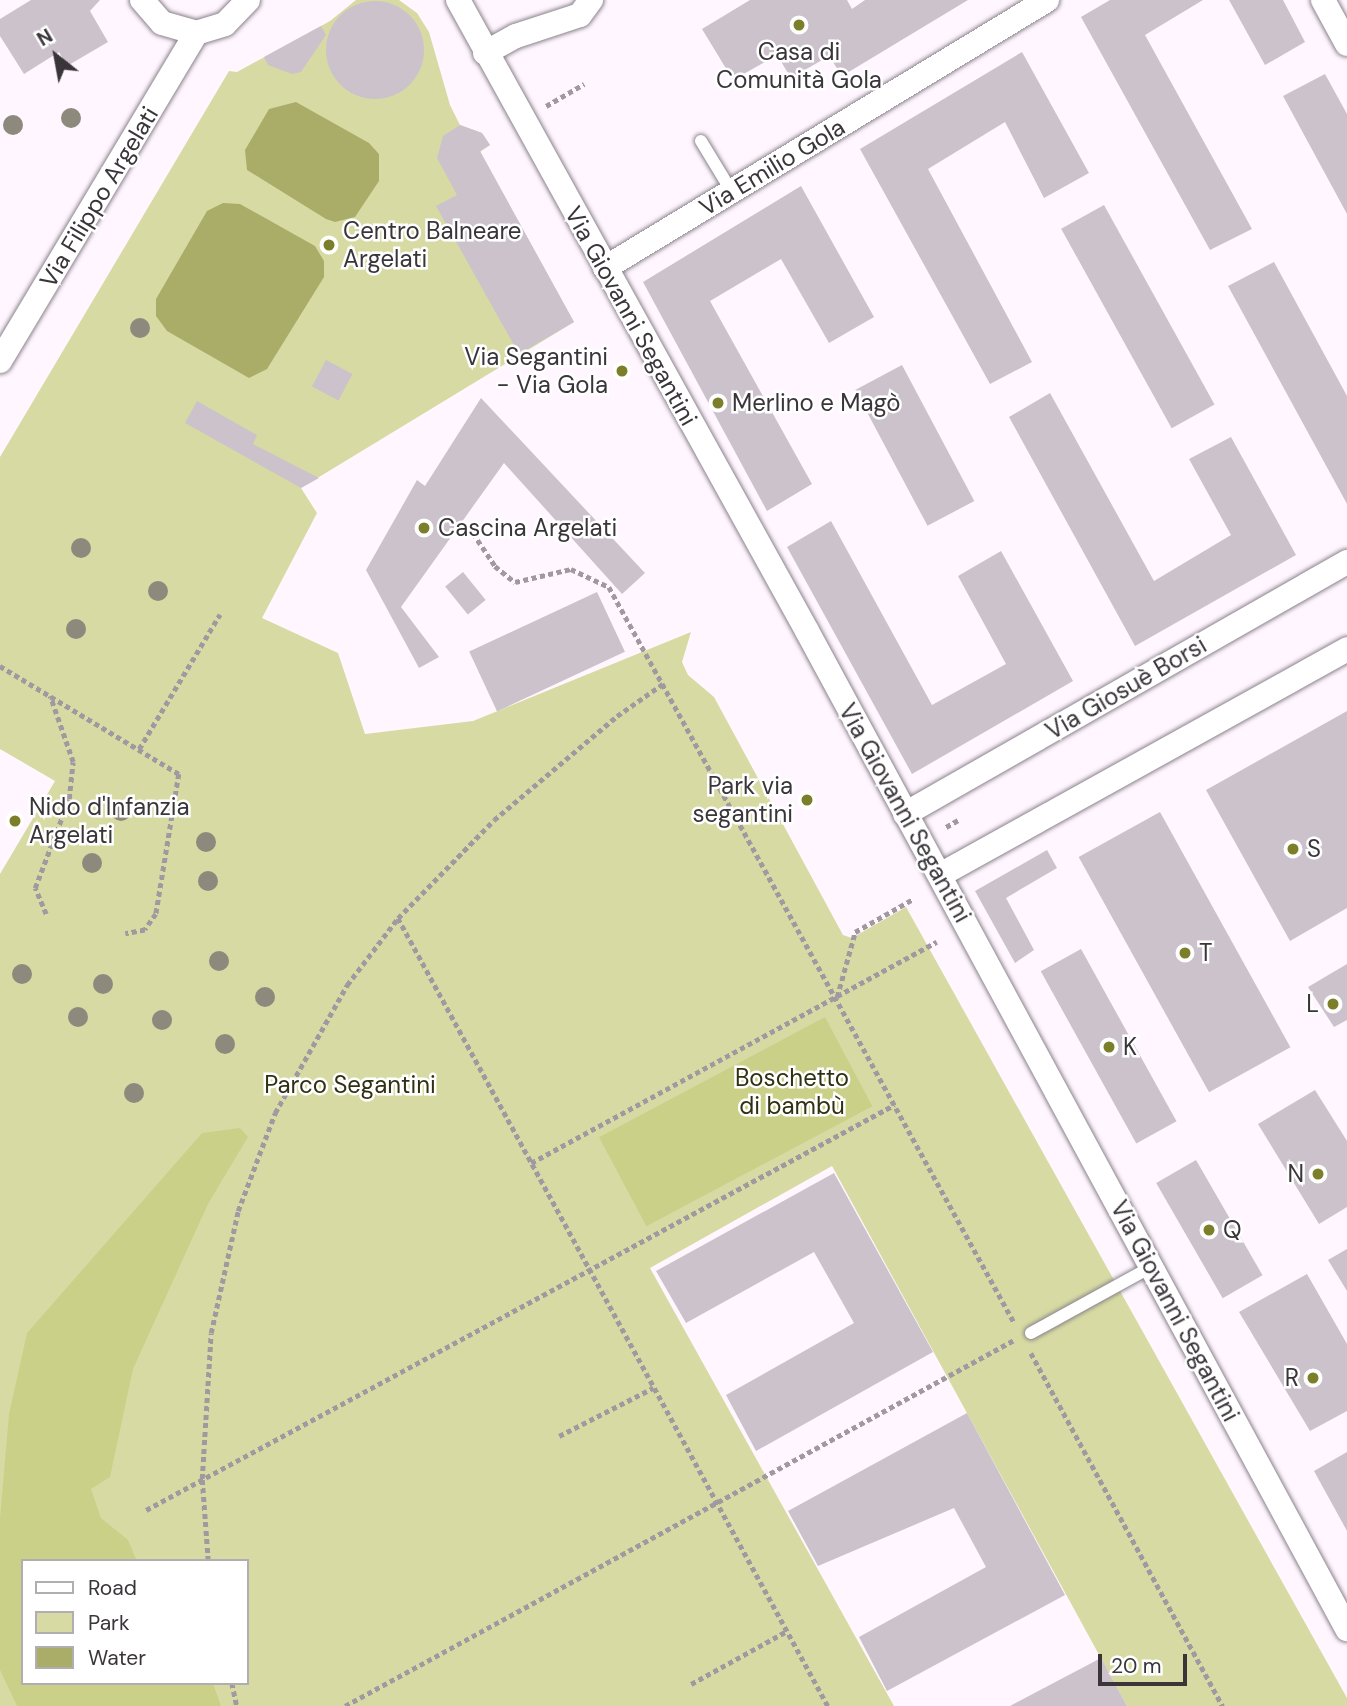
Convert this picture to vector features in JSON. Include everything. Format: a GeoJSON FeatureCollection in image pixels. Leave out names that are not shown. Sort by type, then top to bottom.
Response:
{"type":"FeatureCollection","features":[{"type":"Feature","properties":{"kind":"street"},"geometry":{"type":"LineString","coordinates":[[142,0],[162,23],[196,33],[225,24],[248,0]]}},
{"type":"Feature","properties":{"kind":"street","name":"Via Giovanni Segantini"},"geometry":{"type":"LineString","coordinates":[[458,0],[940,875],[1347,1629]]}},
{"type":"Feature","properties":{"kind":"street"},"geometry":{"type":"LineString","coordinates":[[485,53],[516,36],[580,15],[591,0]]}},
{"type":"Feature","properties":{"kind":"street","name":"Via Emilio Gola"},"geometry":{"type":"LineString","coordinates":[[605,268],[1046,0]]}},
{"type":"Feature","properties":{"kind":"street"},"geometry":{"type":"LineString","coordinates":[[1324,0],[1347,44]]}},
{"type":"Feature","properties":{"kind":"street","name":"Via Filippo Argelati"},"geometry":{"type":"LineString","coordinates":[[0,361],[196,33]]}},
{"type":"Feature","properties":{"kind":"street","name":"Via Giosuè Borsi"},"geometry":{"type":"LineString","coordinates":[[905,814],[1347,562]]}},
{"type":"Feature","properties":{"kind":"street"},"geometry":{"type":"LineString","coordinates":[[940,875],[1347,649]]}},
{"type":"Feature","properties":{"kind":"lane"},"geometry":{"type":"LineString","coordinates":[[701,141],[732,192]]}},
{"type":"Feature","properties":{"kind":"lane"},"geometry":{"type":"LineString","coordinates":[[1029,1339],[1151,1267]]}},
{"type":"Feature","properties":{"kind":"path"},"geometry":{"type":"LineString","coordinates":[[540,110],[584,84]]}},
{"type":"Feature","properties":{"kind":"path"},"geometry":{"type":"LineString","coordinates":[[345,1706],[717,1505],[1021,1336],[609,587],[571,569],[515,582],[495,566],[473,533]]}},
{"type":"Feature","properties":{"kind":"path"},"geometry":{"type":"LineString","coordinates":[[139,749],[220,614]]}},
{"type":"Feature","properties":{"kind":"path"},"geometry":{"type":"LineString","coordinates":[[0,666],[179,774],[156,914],[145,930],[125,934]]}},
{"type":"Feature","properties":{"kind":"path"},"geometry":{"type":"LineString","coordinates":[[208,1559],[202,1479],[211,1333],[237,1211],[255,1158],[297,1071],[347,985],[398,918],[494,820],[617,716],[664,683]]}},
{"type":"Feature","properties":{"kind":"path"},"geometry":{"type":"LineString","coordinates":[[46,914],[35,888],[69,799],[73,762],[50,695]]}},
{"type":"Feature","properties":{"kind":"path"},"geometry":{"type":"LineString","coordinates":[[946,827],[960,820]]}},
{"type":"Feature","properties":{"kind":"path"},"geometry":{"type":"LineString","coordinates":[[836,998],[855,932],[913,899]]}},
{"type":"Feature","properties":{"kind":"path"},"geometry":{"type":"LineString","coordinates":[[398,918],[828,1706]]}},
{"type":"Feature","properties":{"kind":"path"},"geometry":{"type":"LineString","coordinates":[[531,1163],[937,942]]}},
{"type":"Feature","properties":{"kind":"path"},"geometry":{"type":"LineString","coordinates":[[146,1510],[588,1267],[894,1105]]}},
{"type":"Feature","properties":{"kind":"path"},"geometry":{"type":"LineString","coordinates":[[1029,1339],[1223,1706]]}},
{"type":"Feature","properties":{"kind":"path"},"geometry":{"type":"LineString","coordinates":[[559,1436],[653,1388]]}},
{"type":"Feature","properties":{"kind":"path"},"geometry":{"type":"LineString","coordinates":[[691,1684],[787,1631]]}},
{"type":"Feature","properties":{"kind":"path"},"geometry":{"type":"LineString","coordinates":[[232,1685],[237,1706]]}},
{"type":"Feature","properties":{"kind":"green space","name":"Parco Segantini"},"geometry":{"type":"Polygon","coordinates":[[[356,0],[399,0],[417,13],[429,32],[450,105],[460,125],[482,133],[490,145],[480,152],[574,322],[301,488],[317,513],[262,618],[338,653],[365,734],[473,721],[691,632],[682,662],[688,675],[714,697],[843,935],[852,938],[906,907],[1347,1698],[1347,1706],[1127,1706],[832,1166],[650,1268],[894,1706],[0,1706],[0,874],[55,781],[0,749],[0,457],[229,71],[237,72],[330,21],[356,0]]]}},
{"type":"Feature","properties":{"kind":"green space","name":"Boschetto di bambù"},"geometry":{"type":"Polygon","coordinates":[[[825,1017],[872,1106],[646,1226],[599,1137],[825,1017]]]}},
{"type":"Feature","properties":{"kind":"green space"},"geometry":{"type":"Polygon","coordinates":[[[240,1128],[248,1137],[208,1204],[133,1369],[110,1477],[91,1489],[101,1518],[128,1540],[136,1559],[21,1559],[21,1685],[214,1685],[221,1706],[17,1706],[0,1670],[0,1518],[9,1414],[27,1333],[202,1133],[240,1128]]]}},
{"type":"Feature","properties":{"kind":"water"},"geometry":{"type":"Polygon","coordinates":[[[296,102],[369,143],[379,154],[379,181],[355,217],[335,222],[326,219],[247,170],[245,150],[269,109],[296,102]]]}},
{"type":"Feature","properties":{"kind":"water"},"geometry":{"type":"Polygon","coordinates":[[[223,203],[240,204],[315,246],[324,261],[324,277],[267,369],[249,378],[167,331],[156,316],[156,299],[207,211],[223,203]]]}},
{"type":"Feature","properties":{"kind":"building"},"geometry":{"type":"Polygon","coordinates":[[[31,0],[100,0],[90,11],[108,42],[67,66],[59,52],[24,74],[0,36],[0,19],[31,0]]]}},
{"type":"Feature","properties":{"kind":"building"},"geometry":{"type":"Polygon","coordinates":[[[750,0],[847,0],[852,9],[865,0],[968,0],[842,76],[829,56],[791,78],[777,55],[733,80],[702,29],[750,0]]]}},
{"type":"Feature","properties":{"kind":"building"},"geometry":{"type":"Polygon","coordinates":[[[1110,0],[1203,0],[1145,35],[1252,229],[1210,250],[1081,17],[1110,0]]]}},
{"type":"Feature","properties":{"kind":"building"},"geometry":{"type":"Polygon","coordinates":[[[1229,0],[1283,0],[1305,42],[1265,65],[1229,0]]]}},
{"type":"Feature","properties":{"kind":"building"},"geometry":{"type":"Polygon","coordinates":[[[375,1],[394,5],[410,15],[420,31],[424,50],[420,69],[410,85],[394,95],[375,99],[356,95],[340,85],[330,69],[326,50],[330,31],[340,15],[356,5],[375,1]]]}},
{"type":"Feature","properties":{"kind":"building"},"geometry":{"type":"Polygon","coordinates":[[[321,26],[326,35],[301,72],[292,74],[268,65],[264,57],[321,26]]]}},
{"type":"Feature","properties":{"kind":"building"},"geometry":{"type":"Polygon","coordinates":[[[1022,52],[1089,173],[1044,198],[1005,122],[928,169],[1032,362],[990,384],[860,149],[1022,52]]]}},
{"type":"Feature","properties":{"kind":"building"},"geometry":{"type":"Polygon","coordinates":[[[1325,74],[1347,114],[1347,214],[1283,96],[1325,74]]]}},
{"type":"Feature","properties":{"kind":"building"},"geometry":{"type":"Polygon","coordinates":[[[460,125],[482,133],[490,145],[480,151],[574,322],[519,354],[436,206],[457,195],[437,158],[443,136],[460,125]]]}},
{"type":"Feature","properties":{"kind":"building"},"geometry":{"type":"Polygon","coordinates":[[[801,186],[874,317],[829,343],[781,259],[710,301],[812,484],[767,511],[643,282],[801,186]]]}},
{"type":"Feature","properties":{"kind":"building"},"geometry":{"type":"Polygon","coordinates":[[[1104,205],[1215,404],[1172,428],[1061,229],[1104,205]]]}},
{"type":"Feature","properties":{"kind":"building"},"geometry":{"type":"Polygon","coordinates":[[[1274,262],[1347,396],[1347,504],[1228,286],[1274,262]]]}},
{"type":"Feature","properties":{"kind":"building"},"geometry":{"type":"Polygon","coordinates":[[[326,360],[352,374],[338,401],[312,386],[326,360]]]}},
{"type":"Feature","properties":{"kind":"building"},"geometry":{"type":"Polygon","coordinates":[[[902,365],[974,501],[928,526],[855,390],[902,365]]]}},
{"type":"Feature","properties":{"kind":"building"},"geometry":{"type":"Polygon","coordinates":[[[1050,393],[1154,581],[1231,535],[1189,459],[1231,437],[1296,555],[1135,646],[1009,417],[1050,393]]]}},
{"type":"Feature","properties":{"kind":"building","name":"Cascina Argelati"},"geometry":{"type":"Polygon","coordinates":[[[481,398],[645,573],[622,594],[504,463],[401,607],[439,657],[419,668],[366,570],[417,480],[425,486],[481,398]]]}},
{"type":"Feature","properties":{"kind":"building"},"geometry":{"type":"Polygon","coordinates":[[[197,401],[257,435],[253,444],[319,478],[301,488],[185,423],[197,401]]]}},
{"type":"Feature","properties":{"kind":"building"},"geometry":{"type":"Polygon","coordinates":[[[831,521],[932,705],[1006,664],[958,576],[1001,551],[1073,681],[912,774],[787,547],[831,521]]]}},
{"type":"Feature","properties":{"kind":"building"},"geometry":{"type":"Polygon","coordinates":[[[463,572],[486,600],[468,614],[445,586],[463,572]]]}},
{"type":"Feature","properties":{"kind":"building"},"geometry":{"type":"Polygon","coordinates":[[[597,592],[625,652],[497,711],[469,652],[597,592]]]}},
{"type":"Feature","properties":{"kind":"building","name":"S"},"geometry":{"type":"Polygon","coordinates":[[[1347,711],[1347,908],[1290,941],[1206,790],[1347,711]]]}},
{"type":"Feature","properties":{"kind":"building","name":"T"},"geometry":{"type":"Polygon","coordinates":[[[1160,812],[1290,1047],[1209,1092],[1079,857],[1160,812]]]}},
{"type":"Feature","properties":{"kind":"building"},"geometry":{"type":"Polygon","coordinates":[[[1047,850],[1057,868],[1006,898],[1034,950],[1015,963],[975,891],[1047,850]]]}},
{"type":"Feature","properties":{"kind":"building","name":"K"},"geometry":{"type":"Polygon","coordinates":[[[1081,949],[1177,1121],[1136,1144],[1041,971],[1081,949]]]}},
{"type":"Feature","properties":{"kind":"building","name":"L"},"geometry":{"type":"Polygon","coordinates":[[[1347,964],[1347,1020],[1334,1027],[1308,987],[1347,964]]]}},
{"type":"Feature","properties":{"kind":"building","name":"N"},"geometry":{"type":"Polygon","coordinates":[[[1315,1090],[1347,1141],[1347,1207],[1319,1224],[1258,1124],[1315,1090]]]}},
{"type":"Feature","properties":{"kind":"building","name":"Q"},"geometry":{"type":"Polygon","coordinates":[[[1196,1160],[1262,1275],[1223,1298],[1156,1183],[1196,1160]]]}},
{"type":"Feature","properties":{"kind":"building"},"geometry":{"type":"Polygon","coordinates":[[[834,1173],[933,1352],[756,1451],[726,1395],[854,1323],[814,1252],[686,1323],[656,1271],[834,1173]]]}},
{"type":"Feature","properties":{"kind":"building"},"geometry":{"type":"Polygon","coordinates":[[[1347,1249],[1347,1291],[1328,1260],[1347,1249]]]}},
{"type":"Feature","properties":{"kind":"building","name":"R"},"geometry":{"type":"Polygon","coordinates":[[[1307,1274],[1347,1344],[1347,1411],[1310,1431],[1239,1312],[1307,1274]]]}},
{"type":"Feature","properties":{"kind":"building"},"geometry":{"type":"Polygon","coordinates":[[[967,1413],[1065,1595],[887,1691],[859,1637],[986,1567],[954,1508],[818,1566],[788,1511],[967,1413]]]}},
{"type":"Feature","properties":{"kind":"building"},"geometry":{"type":"Polygon","coordinates":[[[1347,1452],[1347,1531],[1314,1471],[1347,1452]]]}},
{"type":"Feature","properties":{"kind":"building"},"geometry":{"type":"Polygon","coordinates":[[[1101,1658],[1127,1706],[1010,1706],[1101,1658]]]}},
{"type":"Feature","properties":{"kind":"place","name":"Casa di Comunità Gola"},"geometry":{"type":"Point","coordinates":[799,25]}},
{"type":"Feature","properties":{"kind":"place","name":"Centro Balneare Argelati"},"geometry":{"type":"Point","coordinates":[329,245]}},
{"type":"Feature","properties":{"kind":"place","name":"Via Segantini - Via Gola"},"geometry":{"type":"Point","coordinates":[622,371]}},
{"type":"Feature","properties":{"kind":"place","name":"Merlino e Magò"},"geometry":{"type":"Point","coordinates":[718,403]}},
{"type":"Feature","properties":{"kind":"place","name":"Cascina Argelati"},"geometry":{"type":"Point","coordinates":[424,528]}},
{"type":"Feature","properties":{"kind":"place","name":"Park via segantini"},"geometry":{"type":"Point","coordinates":[807,800]}},
{"type":"Feature","properties":{"kind":"place","name":"Nido d'Infanzia Argelati"},"geometry":{"type":"Point","coordinates":[15,821]}},
{"type":"Feature","properties":{"kind":"place","name":"S"},"geometry":{"type":"Point","coordinates":[1293,849]}},
{"type":"Feature","properties":{"kind":"place","name":"T"},"geometry":{"type":"Point","coordinates":[1185,953]}},
{"type":"Feature","properties":{"kind":"place","name":"L"},"geometry":{"type":"Point","coordinates":[1333,1004]}},
{"type":"Feature","properties":{"kind":"place","name":"K"},"geometry":{"type":"Point","coordinates":[1109,1047]}},
{"type":"Feature","properties":{"kind":"place","name":"N"},"geometry":{"type":"Point","coordinates":[1318,1174]}},
{"type":"Feature","properties":{"kind":"place","name":"Q"},"geometry":{"type":"Point","coordinates":[1209,1230]}},
{"type":"Feature","properties":{"kind":"place","name":"R"},"geometry":{"type":"Point","coordinates":[1313,1378]}}]}
